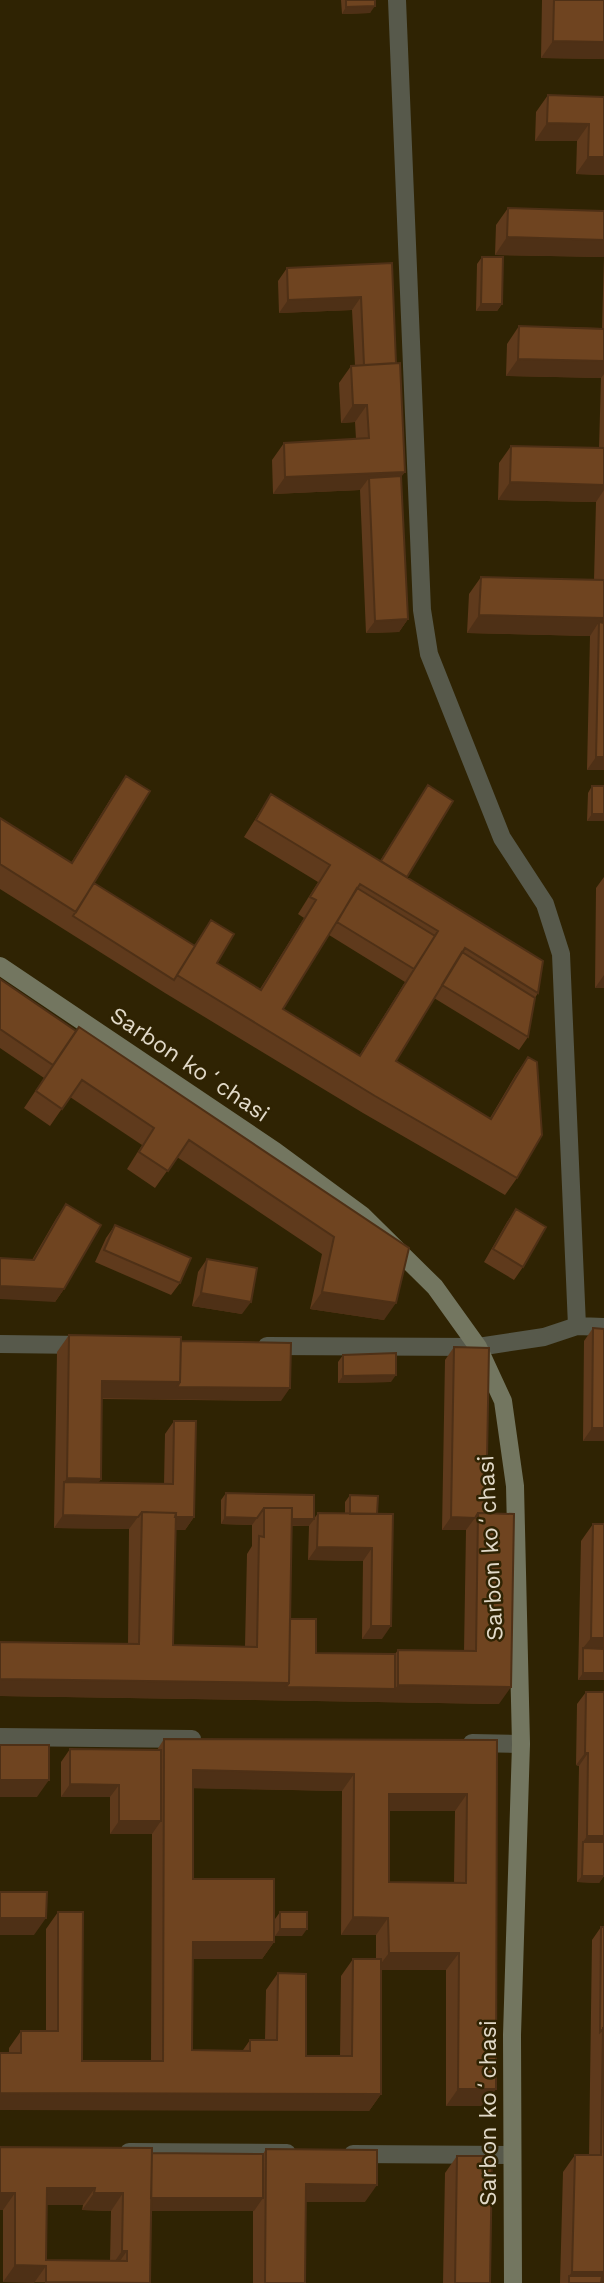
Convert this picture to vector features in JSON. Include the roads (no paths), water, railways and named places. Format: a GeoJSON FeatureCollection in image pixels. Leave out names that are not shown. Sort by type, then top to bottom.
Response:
{"type":"FeatureCollection","features":[{"type":"Feature","properties":{"kind":"street"},"geometry":{"type":"LineString","coordinates":[[397,0],[422,610],[429,654],[502,838],[545,904],[561,954],[577,1326]]}},
{"type":"Feature","properties":{"kind":"street","name":"Sarbon koʻchasi"},"geometry":{"type":"LineString","coordinates":[[0,966],[264,1144],[362,1215],[435,1287],[478,1347],[502,1401],[515,1486],[521,1744],[512,2035],[513,2283]]}},
{"type":"Feature","properties":{"kind":"street"},"geometry":{"type":"LineString","coordinates":[[246,1346],[478,1347],[544,1337],[577,1326],[604,1327]]}},
{"type":"Feature","properties":{"kind":"street"},"geometry":{"type":"LineString","coordinates":[[0,1345],[109,1345]]}},
{"type":"Feature","properties":{"kind":"street"},"geometry":{"type":"LineString","coordinates":[[0,1737],[206,1740]]}},
{"type":"Feature","properties":{"kind":"street"},"geometry":{"type":"LineString","coordinates":[[453,1743],[521,1744]]}},
{"type":"Feature","properties":{"kind":"street"},"geometry":{"type":"LineString","coordinates":[[110,2152],[304,2153]]}},
{"type":"Feature","properties":{"kind":"street"},"geometry":{"type":"LineString","coordinates":[[331,2154],[511,2155]]}}]}
